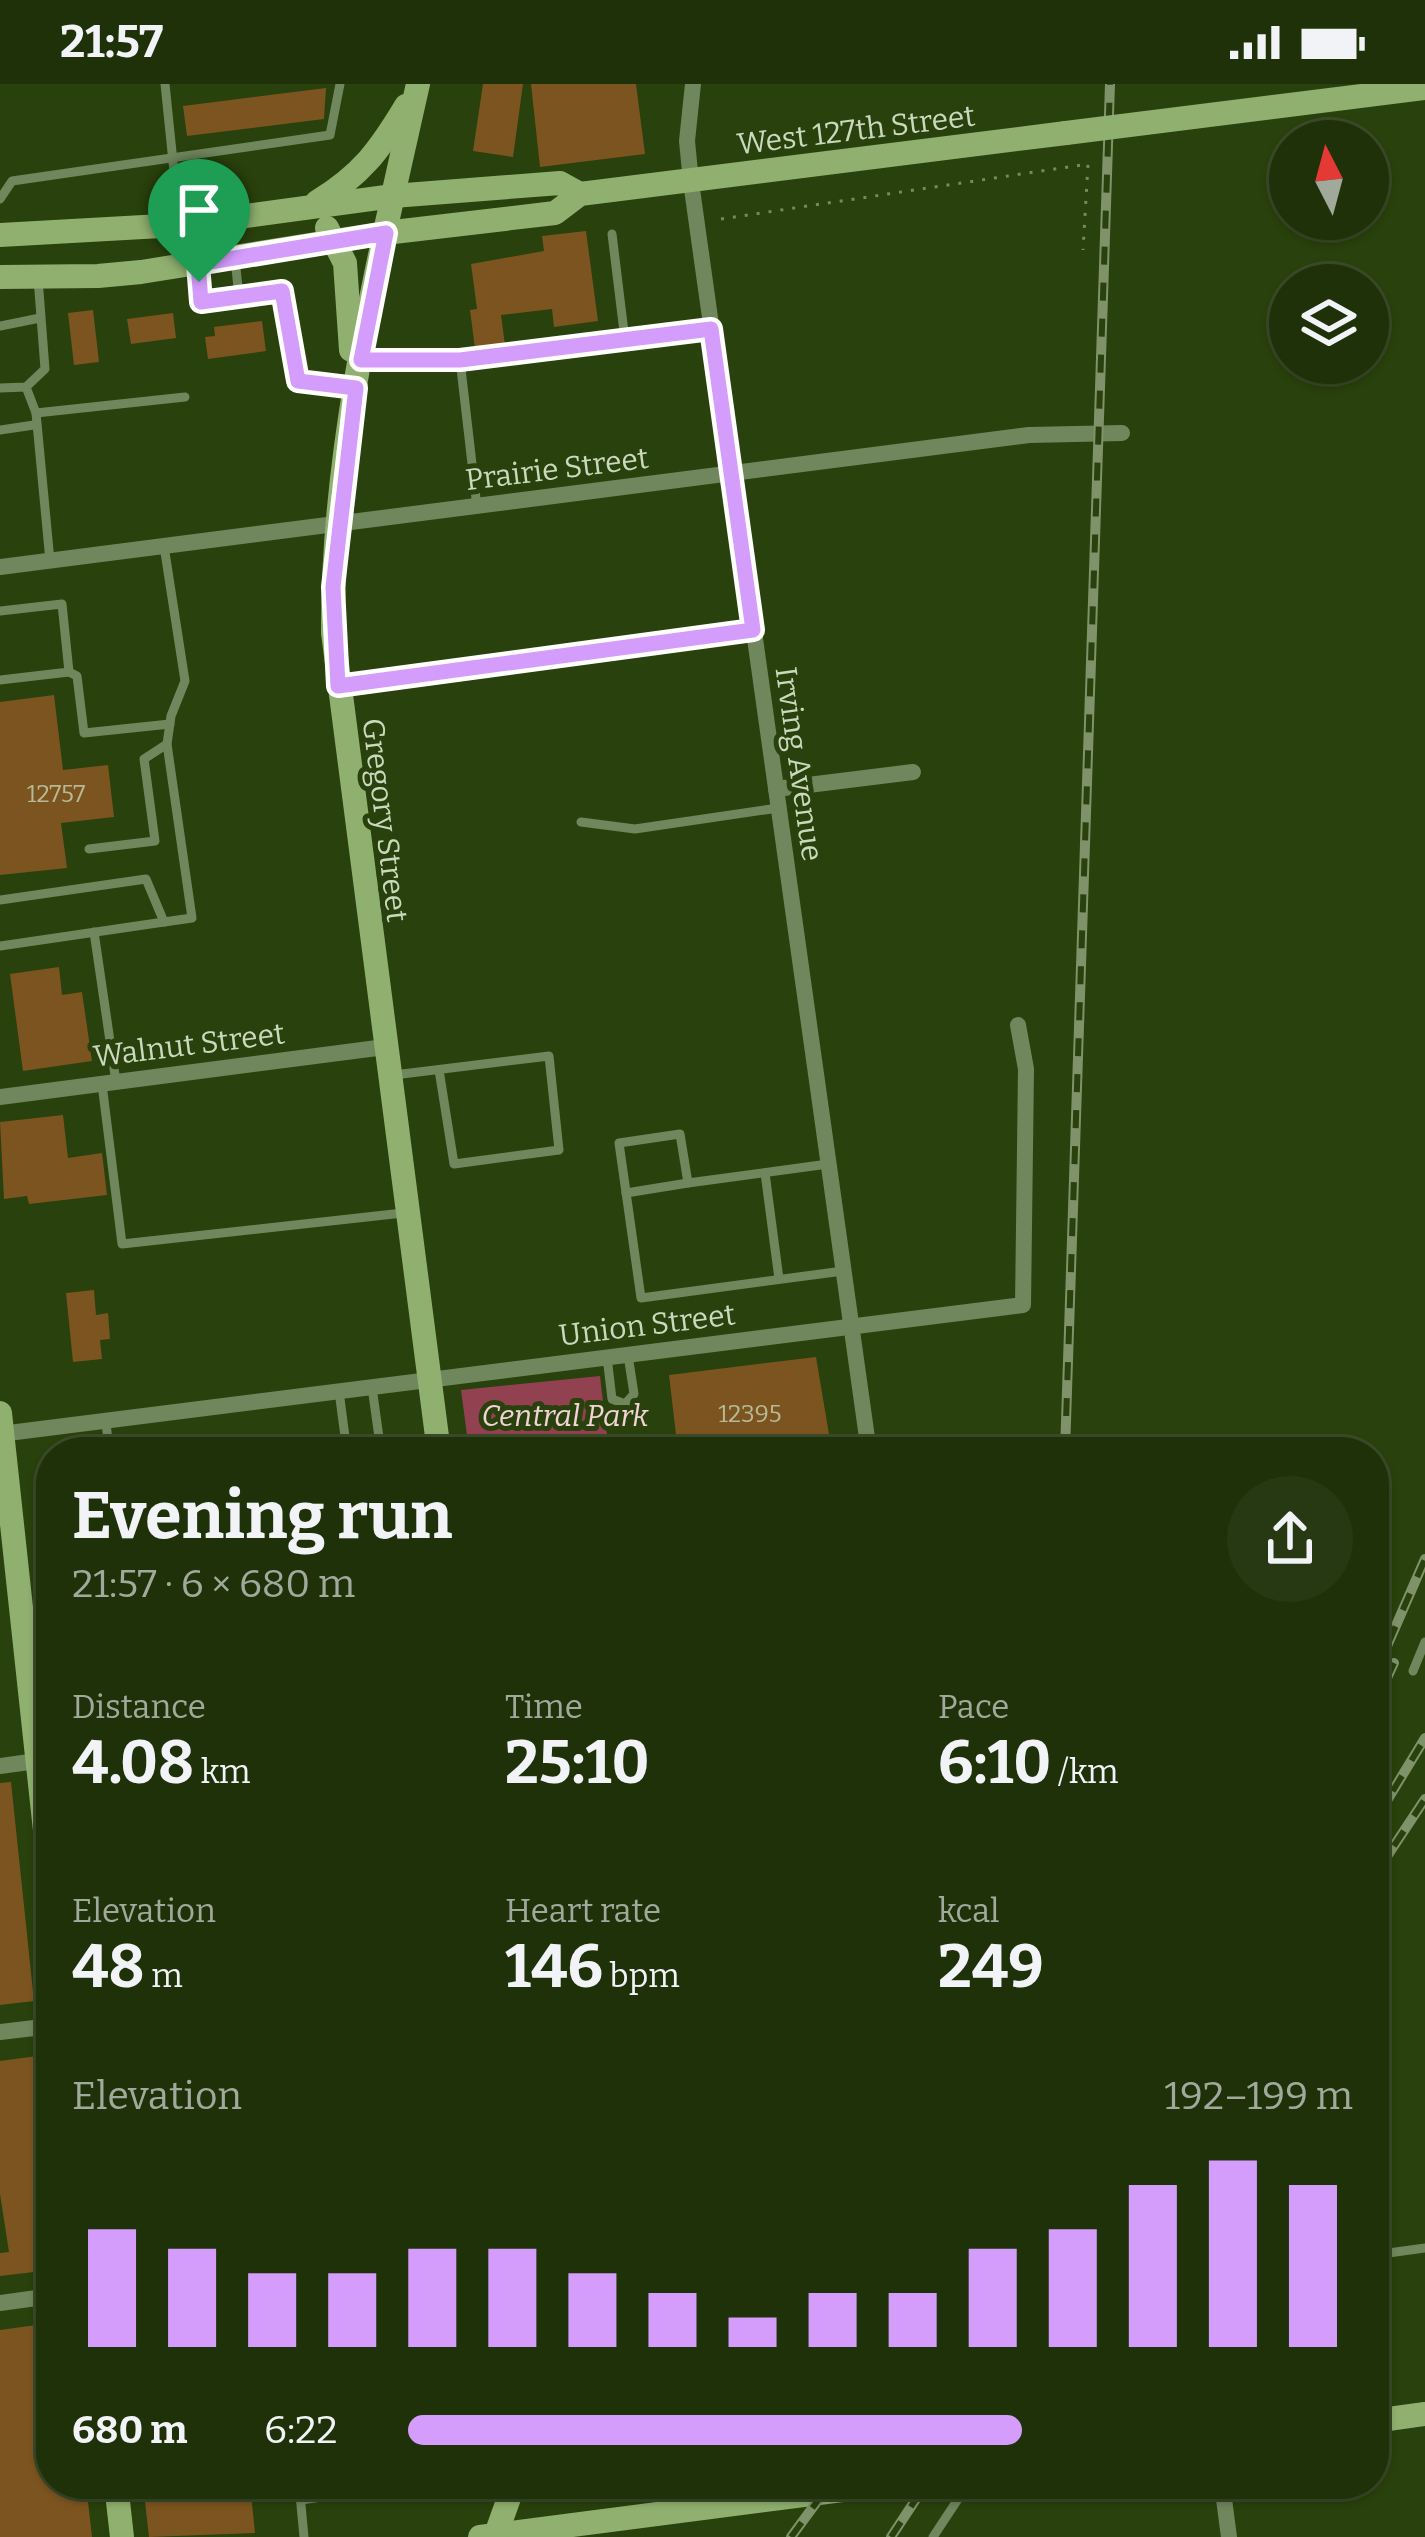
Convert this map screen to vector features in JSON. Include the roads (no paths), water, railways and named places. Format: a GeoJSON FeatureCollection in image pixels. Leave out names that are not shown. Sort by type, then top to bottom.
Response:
{"type":"FeatureCollection","features":[{"type":"Feature","properties":{"kind":"main road","name":"Gregory Street"},"geometry":{"type":"LineString","coordinates":[[418,85],[356,388],[333,587],[338,686],[437,1437]]}},
{"type":"Feature","properties":{"kind":"main road"},"geometry":{"type":"LineString","coordinates":[[356,388],[345,263],[336,241],[310,207],[356,178],[382,147],[418,85]]}},
{"type":"Feature","properties":{"kind":"main road","name":"West 127th Street"},"geometry":{"type":"LineString","coordinates":[[0,277],[98,276],[236,259],[386,233],[555,213],[580,194],[1425,88]]}},
{"type":"Feature","properties":{"kind":"main road","name":"West 127th Street"},"geometry":{"type":"LineString","coordinates":[[0,235],[179,225],[393,196],[560,184],[580,194]]}},
{"type":"Feature","properties":{"kind":"main road"},"geometry":{"type":"LineString","coordinates":[[1,1427],[36,1698]]}},
{"type":"Feature","properties":{"kind":"main road"},"geometry":{"type":"LineString","coordinates":[[1389,2419],[1425,2414]]}},
{"type":"Feature","properties":{"kind":"main road"},"geometry":{"type":"LineString","coordinates":[[118,2499],[122,2537]]}},
{"type":"Feature","properties":{"kind":"main road"},"geometry":{"type":"LineString","coordinates":[[495,2537],[508,2499]]}},
{"type":"Feature","properties":{"kind":"main road"},"geometry":{"type":"LineString","coordinates":[[480,2537],[745,2499]]}},
{"type":"Feature","properties":{"kind":"street","name":"Irving Avenue"},"geometry":{"type":"LineString","coordinates":[[693,84],[686,141],[691,182],[867,1437]]}},
{"type":"Feature","properties":{"kind":"street","name":"Prairie Street"},"geometry":{"type":"LineString","coordinates":[[0,567],[1029,435],[1121,433]]}},
{"type":"Feature","properties":{"kind":"street"},"geometry":{"type":"LineString","coordinates":[[777,799],[914,772]]}},
{"type":"Feature","properties":{"kind":"street","name":"Union Street"},"geometry":{"type":"LineString","coordinates":[[1,1427],[106,1420],[1023,1305],[1026,1069],[1018,1024]]}},
{"type":"Feature","properties":{"kind":"street","name":"Walnut Street"},"geometry":{"type":"LineString","coordinates":[[0,1097],[385,1047]]}},
{"type":"Feature","properties":{"kind":"street"},"geometry":{"type":"LineString","coordinates":[[0,1766],[36,1761]]}},
{"type":"Feature","properties":{"kind":"street"},"geometry":{"type":"LineString","coordinates":[[0,2032],[36,2028]]}},
{"type":"Feature","properties":{"kind":"street"},"geometry":{"type":"LineString","coordinates":[[0,2303],[36,2298]]}},
{"type":"Feature","properties":{"kind":"street"},"geometry":{"type":"LineString","coordinates":[[1224,2499],[1229,2537]]}},
{"type":"Feature","properties":{"kind":"lane"},"geometry":{"type":"LineString","coordinates":[[165,84],[179,225]]}},
{"type":"Feature","properties":{"kind":"lane"},"geometry":{"type":"LineString","coordinates":[[0,199],[12,181],[330,135],[340,84]]}},
{"type":"Feature","properties":{"kind":"lane"},"geometry":{"type":"LineString","coordinates":[[612,234],[625,340]]}},
{"type":"Feature","properties":{"kind":"lane"},"geometry":{"type":"LineString","coordinates":[[236,259],[239,297]]}},
{"type":"Feature","properties":{"kind":"lane"},"geometry":{"type":"LineString","coordinates":[[198,264],[201,302],[282,291],[298,381],[356,388]]}},
{"type":"Feature","properties":{"kind":"lane"},"geometry":{"type":"LineString","coordinates":[[0,388],[26,387],[45,369],[38,278]]}},
{"type":"Feature","properties":{"kind":"lane"},"geometry":{"type":"LineString","coordinates":[[0,326],[40,318]]}},
{"type":"Feature","properties":{"kind":"lane"},"geometry":{"type":"LineString","coordinates":[[361,360],[460,360],[711,329]]}},
{"type":"Feature","properties":{"kind":"lane"},"geometry":{"type":"LineString","coordinates":[[460,360],[477,507]]}},
{"type":"Feature","properties":{"kind":"lane"},"geometry":{"type":"LineString","coordinates":[[26,387],[35,412],[50,561]]}},
{"type":"Feature","properties":{"kind":"lane"},"geometry":{"type":"LineString","coordinates":[[35,412],[185,397]]}},
{"type":"Feature","properties":{"kind":"lane"},"geometry":{"type":"LineString","coordinates":[[0,430],[34,425]]}},
{"type":"Feature","properties":{"kind":"lane"},"geometry":{"type":"LineString","coordinates":[[0,946],[192,918],[166,744],[185,681],[164,546]]}},
{"type":"Feature","properties":{"kind":"lane"},"geometry":{"type":"LineString","coordinates":[[0,611],[62,604],[69,672]]}},
{"type":"Feature","properties":{"kind":"lane"},"geometry":{"type":"LineString","coordinates":[[338,686],[753,630]]}},
{"type":"Feature","properties":{"kind":"lane"},"geometry":{"type":"LineString","coordinates":[[0,680],[69,672],[77,676],[84,734],[170,724]]}},
{"type":"Feature","properties":{"kind":"lane"},"geometry":{"type":"LineString","coordinates":[[89,849],[155,841],[144,759],[166,744]]}},
{"type":"Feature","properties":{"kind":"lane"},"geometry":{"type":"LineString","coordinates":[[581,822],[635,829],[777,799]]}},
{"type":"Feature","properties":{"kind":"lane"},"geometry":{"type":"LineString","coordinates":[[0,900],[146,880],[164,922]]}},
{"type":"Feature","properties":{"kind":"lane"},"geometry":{"type":"LineString","coordinates":[[94,932],[122,1244],[406,1212]]}},
{"type":"Feature","properties":{"kind":"lane"},"geometry":{"type":"LineString","coordinates":[[388,1076],[549,1056],[559,1150],[454,1164],[439,1070]]}},
{"type":"Feature","properties":{"kind":"lane"},"geometry":{"type":"LineString","coordinates":[[688,1183],[680,1134],[619,1143],[640,1298],[843,1271]]}},
{"type":"Feature","properties":{"kind":"lane"},"geometry":{"type":"LineString","coordinates":[[626,1193],[828,1164]]}},
{"type":"Feature","properties":{"kind":"lane"},"geometry":{"type":"LineString","coordinates":[[765,1173],[779,1280]]}},
{"type":"Feature","properties":{"kind":"lane"},"geometry":{"type":"LineString","coordinates":[[607,1357],[613,1399],[626,1404],[634,1394],[628,1354]]}},
{"type":"Feature","properties":{"kind":"lane"},"geometry":{"type":"LineString","coordinates":[[372,1387],[379,1437]]}},
{"type":"Feature","properties":{"kind":"lane"},"geometry":{"type":"LineString","coordinates":[[339,1391],[345,1437]]}},
{"type":"Feature","properties":{"kind":"lane"},"geometry":{"type":"LineString","coordinates":[[106,1420],[108,1437]]}},
{"type":"Feature","properties":{"kind":"lane"},"geometry":{"type":"LineString","coordinates":[[1413,1670],[1425,1642]]}},
{"type":"Feature","properties":{"kind":"lane"},"geometry":{"type":"LineString","coordinates":[[1389,2252],[1425,2248]]}},
{"type":"Feature","properties":{"kind":"lane"},"geometry":{"type":"LineString","coordinates":[[304,2537],[301,2500],[308,2499]]}},
{"type":"Feature","properties":{"kind":"lane"},"geometry":{"type":"LineString","coordinates":[[933,2537],[958,2499]]}},
{"type":"Feature","properties":{"kind":"railway"},"geometry":{"type":"LineString","coordinates":[[1065,1437],[1110,84]]}},
{"type":"Feature","properties":{"kind":"railway"},"geometry":{"type":"LineString","coordinates":[[1389,1642],[1425,1559]]}},
{"type":"Feature","properties":{"kind":"railway"},"geometry":{"type":"LineString","coordinates":[[1389,1674],[1394,1663]]}},
{"type":"Feature","properties":{"kind":"railway"},"geometry":{"type":"LineString","coordinates":[[1389,1797],[1425,1738]]}},
{"type":"Feature","properties":{"kind":"railway"},"geometry":{"type":"LineString","coordinates":[[1389,1853],[1425,1799]]}},
{"type":"Feature","properties":{"kind":"railway"},"geometry":{"type":"LineString","coordinates":[[791,2537],[819,2499]]}},
{"type":"Feature","properties":{"kind":"railway"},"geometry":{"type":"LineString","coordinates":[[891,2537],[916,2499]]}},
{"type":"Feature","properties":{"kind":"park label","name":"Central Park"},"geometry":{"type":"Point","coordinates":[565,1416]}}]}
